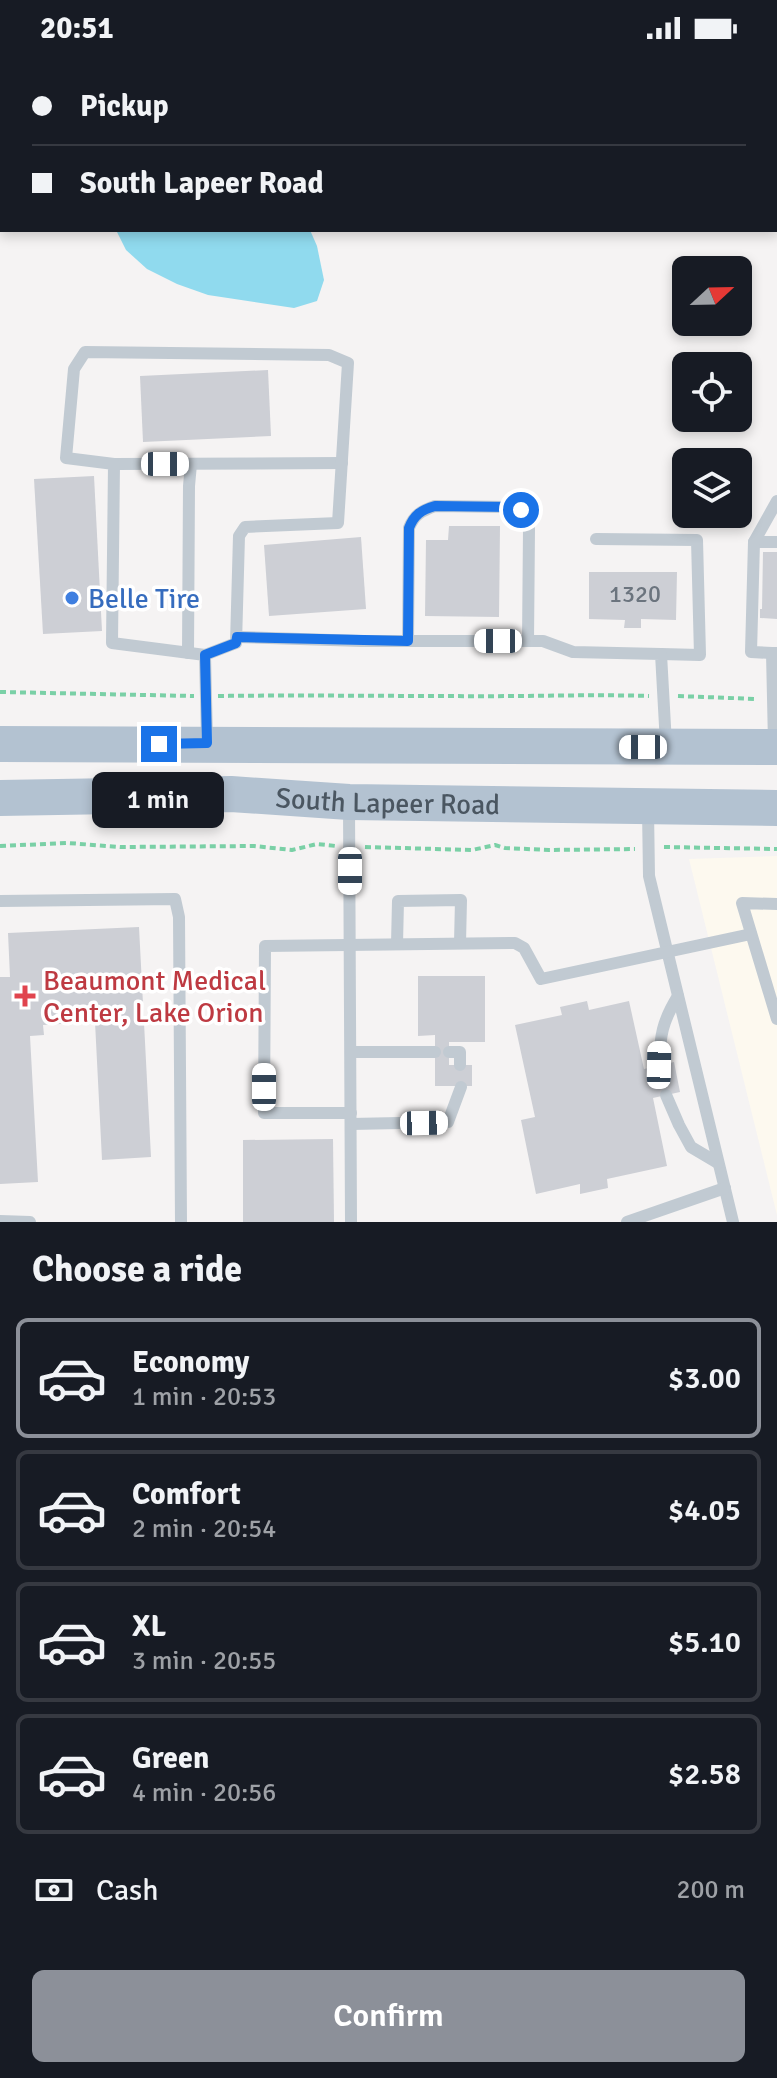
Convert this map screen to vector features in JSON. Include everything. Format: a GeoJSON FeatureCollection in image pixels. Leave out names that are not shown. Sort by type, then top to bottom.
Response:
{"type":"FeatureCollection","features":[{"type":"Feature","properties":{"kind":"main road","name":"South Lapeer Road"},"geometry":{"type":"LineString","coordinates":[[0,744],[776,747]]}},
{"type":"Feature","properties":{"kind":"main road"},"geometry":{"type":"LineString","coordinates":[[109,797],[111,744]]}},
{"type":"Feature","properties":{"kind":"main road"},"geometry":{"type":"LineString","coordinates":[[231,794],[249,759],[262,746]]}},
{"type":"Feature","properties":{"kind":"main road","name":"South Lapeer Road"},"geometry":{"type":"LineString","coordinates":[[0,798],[231,794],[349,802],[777,808]]}},
{"type":"Feature","properties":{"kind":"lane"},"geometry":{"type":"LineString","coordinates":[[114,464],[112,643],[205,655],[236,643],[239,536],[245,527],[338,523],[342,463],[348,363],[329,355],[85,352],[74,369],[66,458],[114,464],[342,463]]}},
{"type":"Feature","properties":{"kind":"lane"},"geometry":{"type":"LineString","coordinates":[[188,653],[191,464]]}},
{"type":"Feature","properties":{"kind":"lane"},"geometry":{"type":"LineString","coordinates":[[776,747],[774,653],[751,652],[754,542],[777,501]]}},
{"type":"Feature","properties":{"kind":"lane"},"geometry":{"type":"LineString","coordinates":[[408,641],[409,528],[413,518],[435,506],[514,507],[521,510],[529,529],[528,641]]}},
{"type":"Feature","properties":{"kind":"lane"},"geometry":{"type":"LineString","coordinates":[[237,637],[543,641],[573,652],[700,655],[697,540],[596,539]]}},
{"type":"Feature","properties":{"kind":"lane"},"geometry":{"type":"LineString","coordinates":[[754,542],[777,542]]}},
{"type":"Feature","properties":{"kind":"lane"},"geometry":{"type":"LineString","coordinates":[[661,654],[667,747]]}},
{"type":"Feature","properties":{"kind":"lane"},"geometry":{"type":"LineString","coordinates":[[205,655],[207,743]]}},
{"type":"Feature","properties":{"kind":"lane"},"geometry":{"type":"LineString","coordinates":[[349,802],[351,1222]]}},
{"type":"Feature","properties":{"kind":"lane"},"geometry":{"type":"LineString","coordinates":[[648,806],[649,876],[733,1222]]}},
{"type":"Feature","properties":{"kind":"lane"},"geometry":{"type":"LineString","coordinates":[[0,901],[175,899],[179,917],[181,1222]]}},
{"type":"Feature","properties":{"kind":"lane"},"geometry":{"type":"LineString","coordinates":[[397,944],[398,901],[461,900],[460,943]]}},
{"type":"Feature","properties":{"kind":"lane"},"geometry":{"type":"LineString","coordinates":[[777,904],[742,903],[777,1019]]}},
{"type":"Feature","properties":{"kind":"lane"},"geometry":{"type":"LineString","coordinates":[[461,1087],[448,1122],[264,1113],[265,946],[515,943],[524,948],[541,979],[751,934]]}},
{"type":"Feature","properties":{"kind":"lane"},"geometry":{"type":"LineString","coordinates":[[659,1065],[660,1036],[666,1015],[678,996]]}},
{"type":"Feature","properties":{"kind":"lane"},"geometry":{"type":"LineString","coordinates":[[351,1052],[435,1052]]}},
{"type":"Feature","properties":{"kind":"lane"},"geometry":{"type":"LineString","coordinates":[[449,1052],[460,1052],[460,1065]]}},
{"type":"Feature","properties":{"kind":"lane"},"geometry":{"type":"LineString","coordinates":[[666,1095],[691,1147],[718,1163]]}},
{"type":"Feature","properties":{"kind":"lane"},"geometry":{"type":"LineString","coordinates":[[627,1222],[725,1188]]}},
{"type":"Feature","properties":{"kind":"lane"},"geometry":{"type":"LineString","coordinates":[[0,1221],[30,1222]]}},
{"type":"Feature","properties":{"kind":"path"},"geometry":{"type":"LineString","coordinates":[[0,692],[206,696],[580,694],[773,700]]}},
{"type":"Feature","properties":{"kind":"path"},"geometry":{"type":"LineString","coordinates":[[0,846],[68,843],[120,847],[254,846],[292,850],[317,844],[472,850],[495,845],[549,850],[677,846],[777,849]]}},
{"type":"Feature","properties":{"kind":"shaded area"},"geometry":{"type":"Polygon","coordinates":[[[777,856],[777,1215],[689,859],[777,856]]]}},
{"type":"Feature","properties":{"kind":"water"},"geometry":{"type":"Polygon","coordinates":[[[117,232],[311,232],[324,280],[317,301],[294,308],[208,295],[147,269],[126,250],[117,232]]]}},
{"type":"Feature","properties":{"kind":"building"},"geometry":{"type":"Polygon","coordinates":[[[268,370],[271,436],[143,442],[140,376],[268,370]]]}},
{"type":"Feature","properties":{"kind":"building"},"geometry":{"type":"Polygon","coordinates":[[[94,476],[102,631],[43,634],[34,479],[94,476]]]}},
{"type":"Feature","properties":{"kind":"building"},"geometry":{"type":"Polygon","coordinates":[[[449,526],[500,526],[499,617],[425,616],[426,540],[448,540],[449,526]]]}},
{"type":"Feature","properties":{"kind":"building"},"geometry":{"type":"Polygon","coordinates":[[[361,537],[366,609],[269,616],[264,545],[361,537]]]}},
{"type":"Feature","properties":{"kind":"building"},"geometry":{"type":"Polygon","coordinates":[[[763,552],[777,552],[777,619],[760,618],[763,552]]]}},
{"type":"Feature","properties":{"kind":"building"},"geometry":{"type":"Polygon","coordinates":[[[589,572],[677,572],[676,620],[641,619],[641,628],[624,628],[625,620],[589,619],[589,572]]]}},
{"type":"Feature","properties":{"kind":"building"},"geometry":{"type":"Polygon","coordinates":[[[139,927],[151,1157],[102,1160],[95,1022],[43,1025],[44,1035],[30,1036],[38,1182],[0,1184],[0,977],[10,977],[8,933],[139,927]]]}},
{"type":"Feature","properties":{"kind":"building"},"geometry":{"type":"Polygon","coordinates":[[[418,976],[485,976],[485,1042],[449,1042],[449,1065],[472,1065],[472,1086],[435,1086],[435,1035],[418,1036],[418,976]]]}},
{"type":"Feature","properties":{"kind":"building"},"geometry":{"type":"Polygon","coordinates":[[[587,1001],[589,1010],[629,1001],[644,1069],[674,1062],[680,1092],[653,1098],[667,1166],[607,1179],[608,1188],[580,1194],[580,1184],[536,1194],[521,1120],[535,1117],[515,1025],[562,1015],[560,1007],[587,1001]]]}},
{"type":"Feature","properties":{"kind":"building"},"geometry":{"type":"Polygon","coordinates":[[[333,1139],[334,1222],[243,1222],[243,1140],[333,1139]]]}},
{"type":"Feature","properties":{"kind":"place","name":"Belle Tire"},"geometry":{"type":"Point","coordinates":[72,598]}},
{"type":"Feature","properties":{"kind":"place","name":"Beaumont Medical Center, Lake Orion"},"geometry":{"type":"Point","coordinates":[25,996]}},
{"type":"Feature","properties":{"kind":"route"},"geometry":{"type":"LineString","coordinates":[[159,744],[207,743],[205,655],[236,643],[237,637],[408,641],[409,528],[413,518],[424,510],[435,506],[514,507],[521,510]]}}]}
